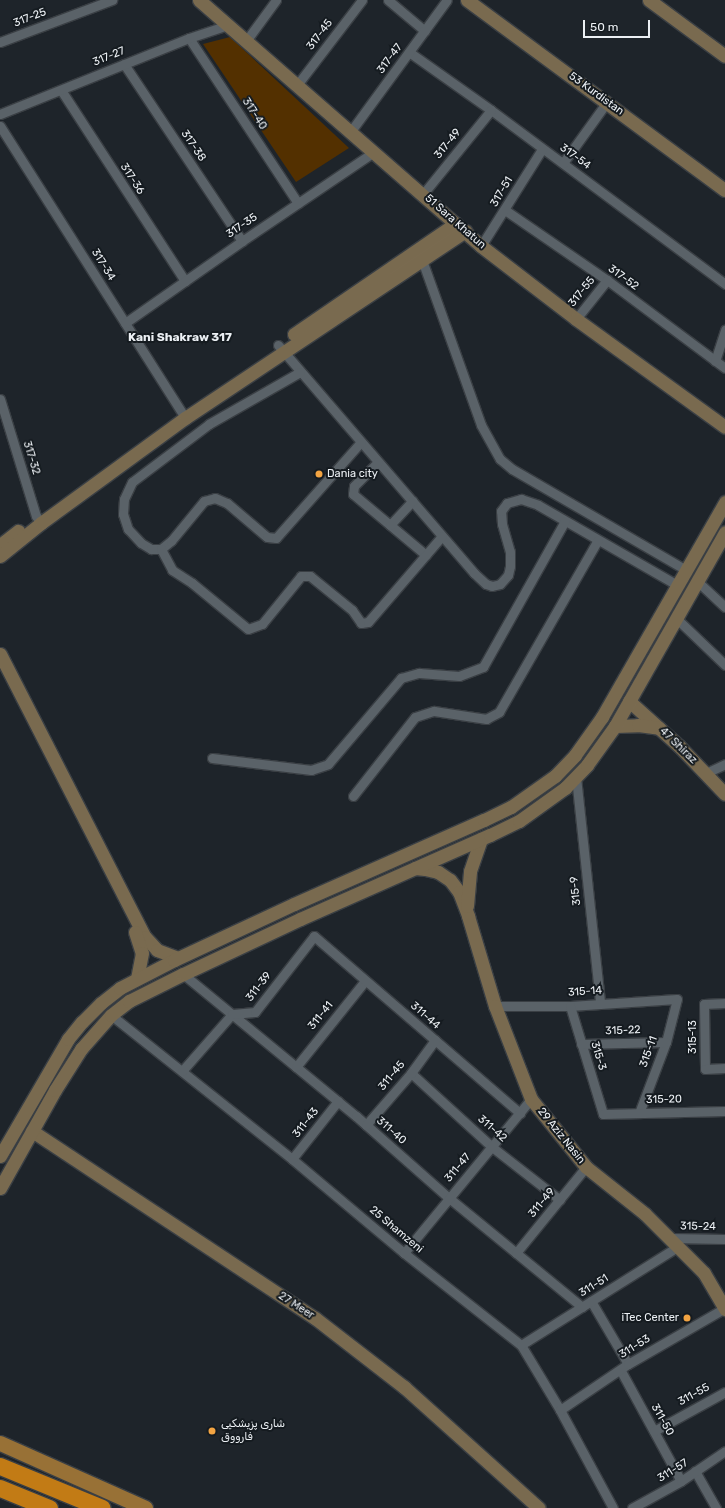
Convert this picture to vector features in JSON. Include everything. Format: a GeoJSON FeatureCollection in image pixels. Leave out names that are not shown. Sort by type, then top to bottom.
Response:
{"type":"FeatureCollection","features":[{"type":"Feature","properties":{"kind":"highway"},"geometry":{"type":"LineString","coordinates":[[0,1466],[22,1473],[102,1508]]}},
{"type":"Feature","properties":{"kind":"highway"},"geometry":{"type":"LineString","coordinates":[[0,1488],[49,1508]]}},
{"type":"Feature","properties":{"kind":"main road"},"geometry":{"type":"LineString","coordinates":[[3,1442],[144,1508]]}},
{"type":"Feature","properties":{"kind":"street","name":"317-25"},"geometry":{"type":"LineString","coordinates":[[0,42],[112,0]]}},
{"type":"Feature","properties":{"kind":"street","name":"51 Sara Khatun"},"geometry":{"type":"LineString","coordinates":[[199,0],[351,131],[481,246],[576,319],[725,427]]}},
{"type":"Feature","properties":{"kind":"street"},"geometry":{"type":"LineString","coordinates":[[246,41],[276,0]]}},
{"type":"Feature","properties":{"kind":"street","name":"317-45"},"geometry":{"type":"LineString","coordinates":[[297,85],[362,0]]}},
{"type":"Feature","properties":{"kind":"street"},"geometry":{"type":"LineString","coordinates":[[388,0],[425,31]]}},
{"type":"Feature","properties":{"kind":"street","name":"317-47"},"geometry":{"type":"LineString","coordinates":[[351,131],[410,52],[446,0]]}},
{"type":"Feature","properties":{"kind":"street","name":"53 Kurdistan"},"geometry":{"type":"LineString","coordinates":[[467,0],[725,190]]}},
{"type":"Feature","properties":{"kind":"street"},"geometry":{"type":"LineString","coordinates":[[649,0],[725,56]]}},
{"type":"Feature","properties":{"kind":"street","name":"317-27"},"geometry":{"type":"LineString","coordinates":[[0,114],[189,38],[228,25]]}},
{"type":"Feature","properties":{"kind":"street","name":"317-40"},"geometry":{"type":"LineString","coordinates":[[189,38],[298,203]]}},
{"type":"Feature","properties":{"kind":"street","name":"317-54"},"geometry":{"type":"LineString","coordinates":[[410,52],[492,110],[542,149],[563,163],[725,284]]}},
{"type":"Feature","properties":{"kind":"street","name":"317-38"},"geometry":{"type":"LineString","coordinates":[[124,64],[242,241]]}},
{"type":"Feature","properties":{"kind":"street","name":"317-36"},"geometry":{"type":"LineString","coordinates":[[61,90],[185,280]]}},
{"type":"Feature","properties":{"kind":"street"},"geometry":{"type":"LineString","coordinates":[[563,163],[607,102]]}},
{"type":"Feature","properties":{"kind":"street","name":"317-49"},"geometry":{"type":"LineString","coordinates":[[423,194],[492,110]]}},
{"type":"Feature","properties":{"kind":"street","name":"317-34"},"geometry":{"type":"LineString","coordinates":[[0,126],[182,414]]}},
{"type":"Feature","properties":{"kind":"street","name":"317-51"},"geometry":{"type":"LineString","coordinates":[[481,246],[542,149]]}},
{"type":"Feature","properties":{"kind":"street","name":"317-35"},"geometry":{"type":"LineString","coordinates":[[125,323],[185,280],[374,152]]}},
{"type":"Feature","properties":{"kind":"street","name":"317-52"},"geometry":{"type":"LineString","coordinates":[[505,210],[607,280],[725,368]]}},
{"type":"Feature","properties":{"kind":"street"},"geometry":{"type":"LineString","coordinates":[[281,349],[422,260],[460,227]]}},
{"type":"Feature","properties":{"kind":"street"},"geometry":{"type":"LineString","coordinates":[[0,545],[39,520],[182,414],[281,349],[460,227]]}},
{"type":"Feature","properties":{"kind":"street"},"geometry":{"type":"LineString","coordinates":[[422,260],[480,425],[500,459],[512,469],[686,570]]}},
{"type":"Feature","properties":{"kind":"street","name":"317-55"},"geometry":{"type":"LineString","coordinates":[[576,319],[607,280]]}},
{"type":"Feature","properties":{"kind":"street"},"geometry":{"type":"LineString","coordinates":[[715,361],[725,330]]}},
{"type":"Feature","properties":{"kind":"street"},"geometry":{"type":"LineString","coordinates":[[281,349],[442,536],[482,580],[492,586],[504,582],[510,566],[508,546],[501,518],[502,510],[507,503],[516,500],[526,500],[677,585]]}},
{"type":"Feature","properties":{"kind":"street"},"geometry":{"type":"LineString","coordinates":[[300,372],[209,424],[132,482],[124,499],[123,514],[128,529],[141,543],[151,549],[161,549],[172,541],[204,501],[215,498],[227,503],[267,538],[276,538],[361,442]]}},
{"type":"Feature","properties":{"kind":"street","name":"317-32"},"geometry":{"type":"LineString","coordinates":[[0,399],[39,520]]}},
{"type":"Feature","properties":{"kind":"street"},"geometry":{"type":"LineString","coordinates":[[378,462],[354,486],[353,494],[426,555]]}},
{"type":"Feature","properties":{"kind":"street"},"geometry":{"type":"LineString","coordinates":[[390,525],[412,501]]}},
{"type":"Feature","properties":{"kind":"street"},"geometry":{"type":"LineString","coordinates":[[0,1156],[68,1039],[101,1003],[120,988],[178,958],[294,904],[511,807],[555,776],[575,755],[602,718],[725,502]]}},
{"type":"Feature","properties":{"kind":"street"},"geometry":{"type":"LineString","coordinates":[[0,556],[39,520]]}},
{"type":"Feature","properties":{"kind":"street"},"geometry":{"type":"LineString","coordinates":[[212,758],[311,770],[317,768],[328,764],[401,678],[419,673],[459,676],[483,667],[565,521]]}},
{"type":"Feature","properties":{"kind":"street"},"geometry":{"type":"LineString","coordinates":[[0,1170],[43,1097],[72,1063],[94,1033],[112,1015],[145,992],[300,919],[481,839],[525,817],[566,788],[587,765],[615,726],[725,532]]}},
{"type":"Feature","properties":{"kind":"street"},"geometry":{"type":"LineString","coordinates":[[161,549],[172,570],[192,583],[248,630],[262,624],[301,576],[310,576],[352,610],[361,623],[368,622],[442,536]]}},
{"type":"Feature","properties":{"kind":"street"},"geometry":{"type":"LineString","coordinates":[[353,796],[415,717],[434,712],[486,719],[499,712],[598,540]]}},
{"type":"Feature","properties":{"kind":"street"},"geometry":{"type":"LineString","coordinates":[[697,581],[725,607]]}},
{"type":"Feature","properties":{"kind":"street"},"geometry":{"type":"LineString","coordinates":[[676,618],[725,665]]}},
{"type":"Feature","properties":{"kind":"street"},"geometry":{"type":"LineString","coordinates":[[641,648],[655,656]]}},
{"type":"Feature","properties":{"kind":"street"},"geometry":{"type":"LineString","coordinates":[[0,654],[145,937],[157,950],[178,958]]}},
{"type":"Feature","properties":{"kind":"street"},"geometry":{"type":"LineString","coordinates":[[0,667],[140,944],[142,957],[137,978]]}},
{"type":"Feature","properties":{"kind":"street","name":"47 Shiraz"},"geometry":{"type":"LineString","coordinates":[[629,702],[679,746],[725,794]]}},
{"type":"Feature","properties":{"kind":"street"},"geometry":{"type":"LineString","coordinates":[[615,726],[638,725],[660,728]]}},
{"type":"Feature","properties":{"kind":"street"},"geometry":{"type":"LineString","coordinates":[[706,773],[725,764]]}},
{"type":"Feature","properties":{"kind":"street","name":"315-9"},"geometry":{"type":"LineString","coordinates":[[576,777],[600,1003]]}},
{"type":"Feature","properties":{"kind":"street","name":"29 Aziz Nasin"},"geometry":{"type":"LineString","coordinates":[[468,916],[469,876],[481,839]]}},
{"type":"Feature","properties":{"kind":"street","name":"29 Aziz Nasin"},"geometry":{"type":"LineString","coordinates":[[414,868],[431,870],[450,880],[459,892],[468,916],[495,1006],[531,1099],[586,1167],[645,1214],[675,1242],[704,1273],[725,1308]]}},
{"type":"Feature","properties":{"kind":"street"},"geometry":{"type":"LineString","coordinates":[[294,904],[300,919]]}},
{"type":"Feature","properties":{"kind":"street","name":"311-44"},"geometry":{"type":"LineString","coordinates":[[314,936],[520,1113]]}},
{"type":"Feature","properties":{"kind":"street","name":"311-39"},"geometry":{"type":"LineString","coordinates":[[232,1014],[255,1012],[314,936]]}},
{"type":"Feature","properties":{"kind":"street","name":"311-40"},"geometry":{"type":"LineString","coordinates":[[183,974],[338,1101],[449,1198],[582,1307]]}},
{"type":"Feature","properties":{"kind":"street","name":"311-41"},"geometry":{"type":"LineString","coordinates":[[296,1067],[366,981]]}},
{"type":"Feature","properties":{"kind":"street","name":"315-14"},"geometry":{"type":"LineString","coordinates":[[495,1006],[570,1006],[677,999]]}},
{"type":"Feature","properties":{"kind":"street","name":"315-11"},"geometry":{"type":"LineString","coordinates":[[638,1113],[666,1042],[677,999]]}},
{"type":"Feature","properties":{"kind":"street","name":"315-13"},"geometry":{"type":"LineString","coordinates":[[725,1003],[704,1004],[705,1069],[725,1068]]}},
{"type":"Feature","properties":{"kind":"street","name":"315-3"},"geometry":{"type":"LineString","coordinates":[[570,1006],[602,1114]]}},
{"type":"Feature","properties":{"kind":"street"},"geometry":{"type":"LineString","coordinates":[[182,1071],[232,1014]]}},
{"type":"Feature","properties":{"kind":"street","name":"25 Shamzeni"},"geometry":{"type":"LineString","coordinates":[[112,1015],[292,1159],[404,1253],[521,1345],[560,1410],[613,1508]]}},
{"type":"Feature","properties":{"kind":"street","name":"311-45"},"geometry":{"type":"LineString","coordinates":[[366,1125],[411,1073],[435,1040]]}},
{"type":"Feature","properties":{"kind":"street","name":"315-22"},"geometry":{"type":"LineString","coordinates":[[581,1044],[666,1042]]}},
{"type":"Feature","properties":{"kind":"street"},"geometry":{"type":"LineString","coordinates":[[0,1188],[72,1063]]}},
{"type":"Feature","properties":{"kind":"street","name":"311-42"},"geometry":{"type":"LineString","coordinates":[[411,1073],[492,1146],[560,1200]]}},
{"type":"Feature","properties":{"kind":"street","name":"311-47"},"geometry":{"type":"LineString","coordinates":[[404,1253],[531,1099]]}},
{"type":"Feature","properties":{"kind":"street","name":"311-43"},"geometry":{"type":"LineString","coordinates":[[292,1159],[338,1101]]}},
{"type":"Feature","properties":{"kind":"street","name":"315-20"},"geometry":{"type":"LineString","coordinates":[[602,1114],[725,1111]]}},
{"type":"Feature","properties":{"kind":"street","name":"27 Meer"},"geometry":{"type":"LineString","coordinates":[[32,1131],[315,1318],[404,1387],[539,1508]]}},
{"type":"Feature","properties":{"kind":"street","name":"311-49"},"geometry":{"type":"LineString","coordinates":[[516,1253],[586,1167]]}},
{"type":"Feature","properties":{"kind":"street","name":"315-24"},"geometry":{"type":"LineString","coordinates":[[675,1242],[725,1239]]}},
{"type":"Feature","properties":{"kind":"street","name":"311-51"},"geometry":{"type":"LineString","coordinates":[[521,1345],[592,1301],[675,1242]]}},
{"type":"Feature","properties":{"kind":"street","name":"311-50"},"geometry":{"type":"LineString","coordinates":[[592,1301],[654,1431],[681,1481]]}},
{"type":"Feature","properties":{"kind":"street","name":"311-53"},"geometry":{"type":"LineString","coordinates":[[560,1410],[624,1367],[725,1308]]}},
{"type":"Feature","properties":{"kind":"street","name":"311-55"},"geometry":{"type":"LineString","coordinates":[[654,1431],[725,1392]]}},
{"type":"Feature","properties":{"kind":"street","name":"311-57"},"geometry":{"type":"LineString","coordinates":[[632,1508],[681,1481],[725,1451]]}},
{"type":"Feature","properties":{"kind":"street"},"geometry":{"type":"LineString","coordinates":[[695,1471],[716,1508]]}},
{"type":"Feature","properties":{"kind":"shaded area"},"geometry":{"type":"Polygon","coordinates":[[[230,37],[349,148],[296,182],[203,44],[230,37]]]}},
{"type":"Feature","properties":{"kind":"place","name":"Dania city"},"geometry":{"type":"Point","coordinates":[319,474]}},
{"type":"Feature","properties":{"kind":"place","name":"iTec Center"},"geometry":{"type":"Point","coordinates":[687,1318]}},
{"type":"Feature","properties":{"kind":"place","name":"شاری پزیشکیی فارووق"},"geometry":{"type":"Point","coordinates":[212,1431]}},
{"type":"Feature","properties":{"kind":"district","name":"Kani Shakraw 317"},"geometry":{"type":"Point","coordinates":[180,338]}}]}
